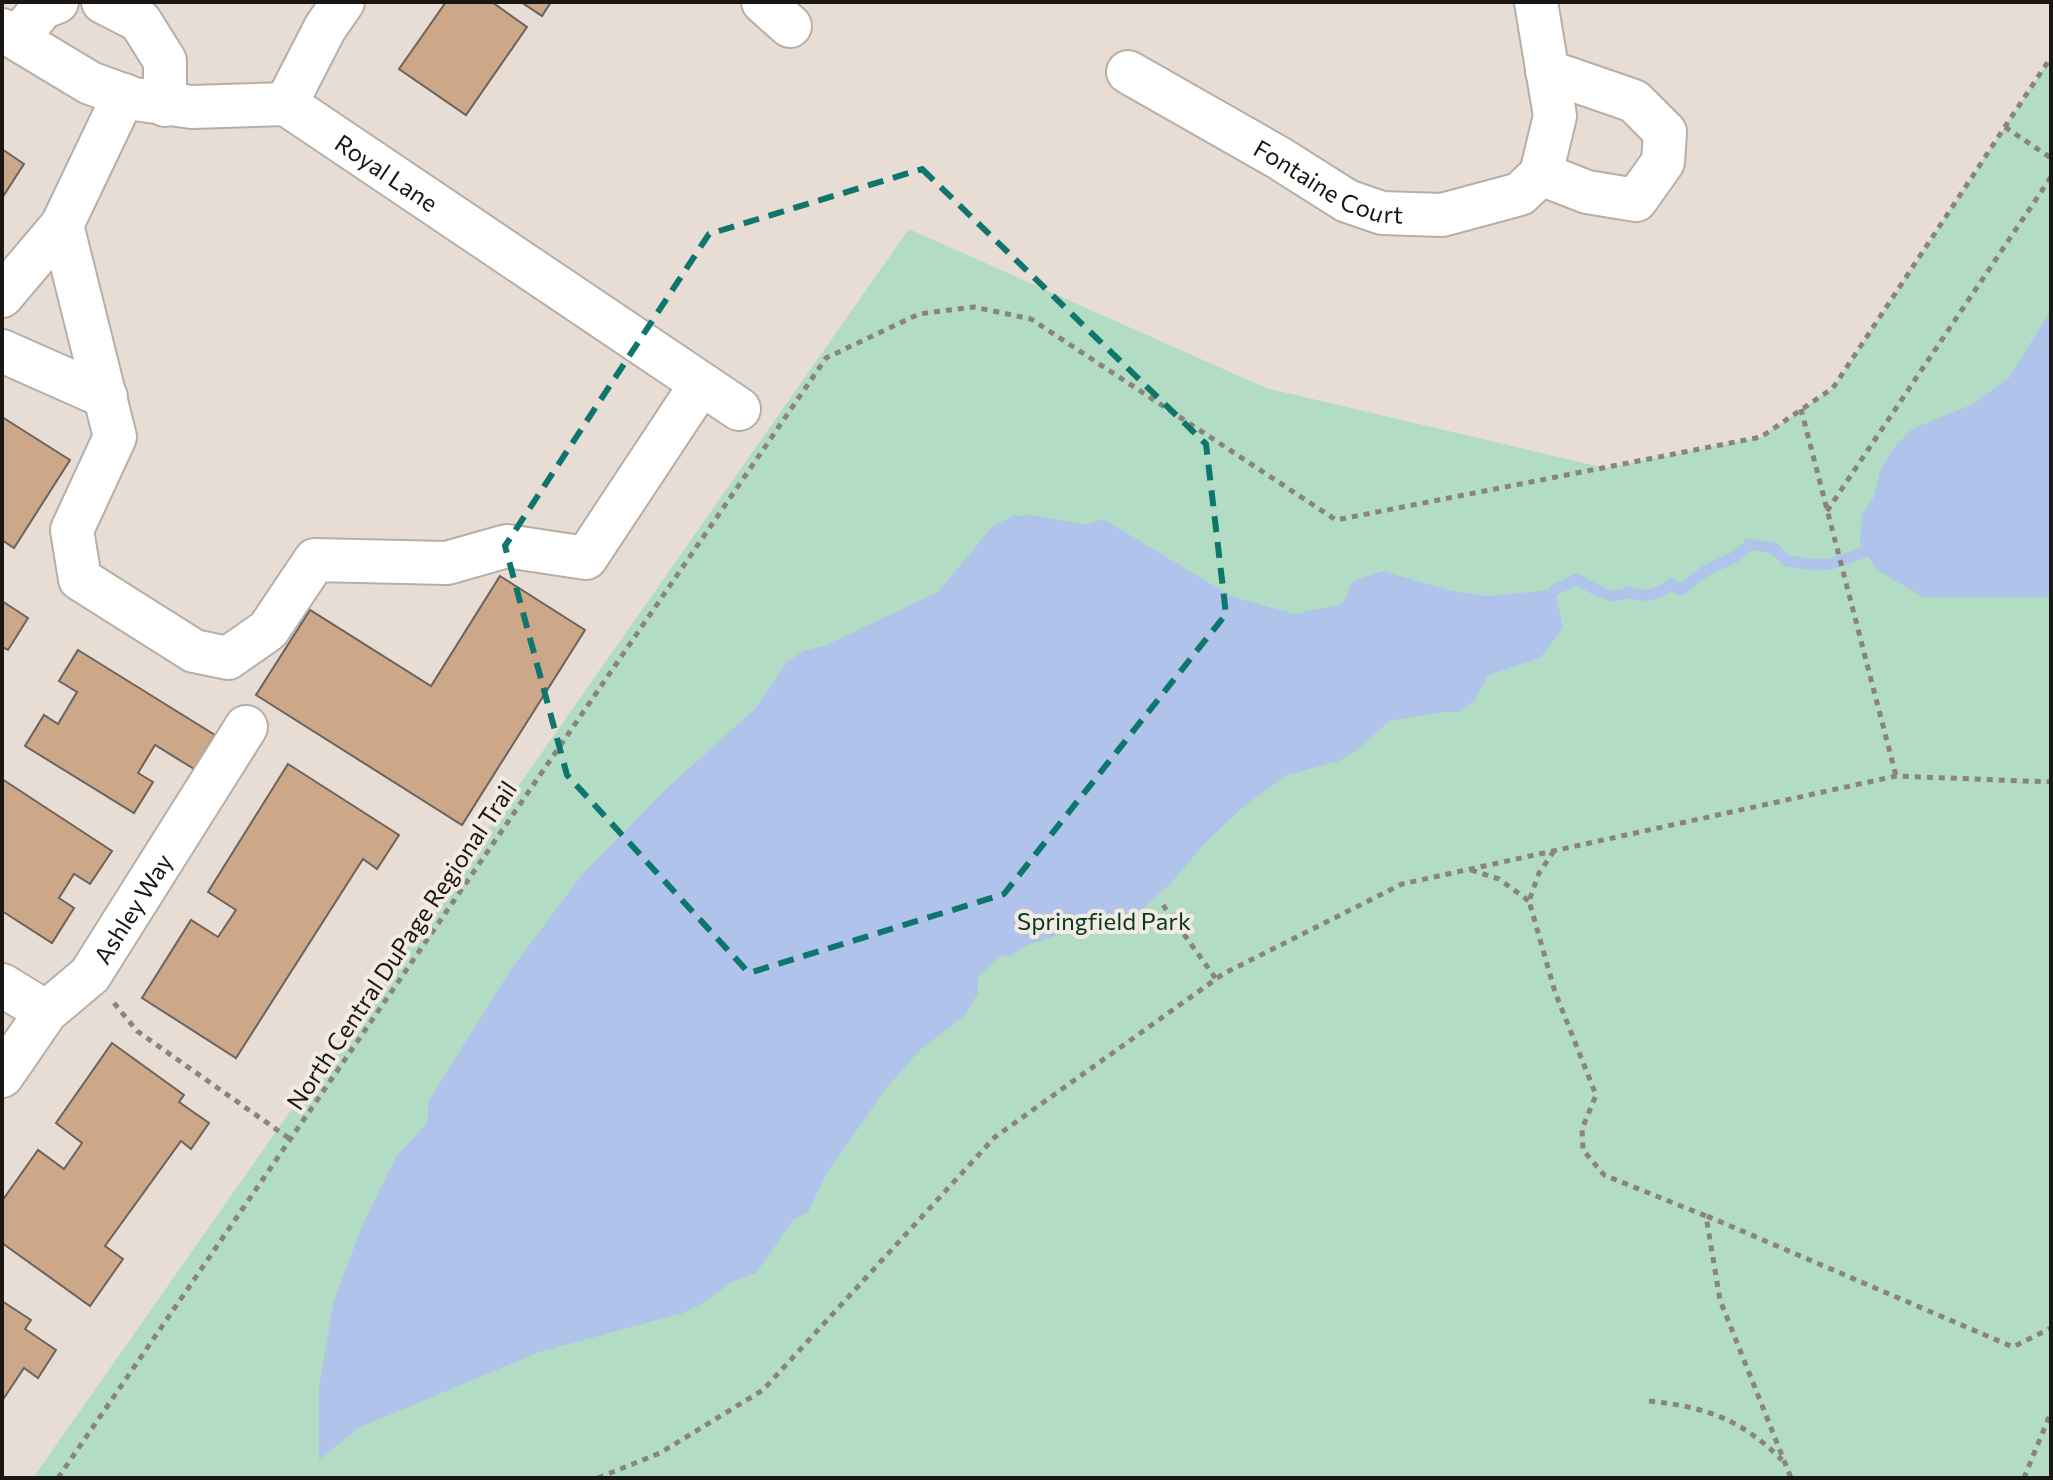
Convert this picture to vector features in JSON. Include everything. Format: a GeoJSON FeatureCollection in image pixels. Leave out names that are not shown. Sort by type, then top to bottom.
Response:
{"type":"FeatureCollection","features":[{"type":"Feature","properties":{"kind":"street"},"geometry":{"type":"LineString","coordinates":[[57,2],[42,8],[9,34],[90,83],[165,105],[192,107],[286,104],[325,28],[343,2]]}},
{"type":"Feature","properties":{"kind":"street"},"geometry":{"type":"LineString","coordinates":[[103,2],[140,21],[165,61],[165,105]]}},
{"type":"Feature","properties":{"kind":"street"},"geometry":{"type":"LineString","coordinates":[[1536,2],[1547,71],[1555,116],[1541,174],[1587,192],[1636,200],[1663,162],[1665,132],[1634,101],[1547,71]]}},
{"type":"Feature","properties":{"kind":"street","name":"Fontaine Court"},"geometry":{"type":"LineString","coordinates":[[1128,72],[1279,158],[1347,201],[1382,213],[1442,215],[1520,194],[1541,174]]}},
{"type":"Feature","properties":{"kind":"street"},"geometry":{"type":"LineString","coordinates":[[2,296],[62,225],[124,95]]}},
{"type":"Feature","properties":{"kind":"street","name":"Royal Lane"},"geometry":{"type":"LineString","coordinates":[[286,104],[756,421]]}},
{"type":"Feature","properties":{"kind":"street"},"geometry":{"type":"LineString","coordinates":[[62,225],[115,437],[72,530],[80,579],[194,651],[228,658],[268,630],[315,560],[447,563],[507,546],[586,558],[701,384]]}},
{"type":"Feature","properties":{"kind":"street"},"geometry":{"type":"LineString","coordinates":[[2,351],[106,397]]}},
{"type":"Feature","properties":{"kind":"street","name":"Ashley Way"},"geometry":{"type":"LineString","coordinates":[[2,1076],[46,1012],[90,975],[246,727]]}},
{"type":"Feature","properties":{"kind":"street"},"geometry":{"type":"LineString","coordinates":[[2,985],[46,1012]]}},
{"type":"Feature","properties":{"kind":"path","name":"North Central DuPage Regional Trail"},"geometry":{"type":"LineString","coordinates":[[58,1478],[290,1139],[756,421],[826,358],[919,314],[974,307],[1031,319],[1336,520],[1761,437],[1833,388],[2051,57]]}},
{"type":"Feature","properties":{"kind":"path"},"geometry":{"type":"LineString","coordinates":[[2005,127],[2051,158]]}},
{"type":"Feature","properties":{"kind":"path"},"geometry":{"type":"LineString","coordinates":[[1827,511],[2051,177]]}},
{"type":"Feature","properties":{"kind":"path"},"geometry":{"type":"LineString","coordinates":[[1801,409],[1896,776]]}},
{"type":"Feature","properties":{"kind":"path"},"geometry":{"type":"LineString","coordinates":[[598,1478],[660,1453],[763,1390],[995,1137],[1216,979],[1402,884],[1896,776],[2051,782]]}},
{"type":"Feature","properties":{"kind":"path"},"geometry":{"type":"LineString","coordinates":[[1555,851],[1539,873],[1529,901],[1555,992],[1596,1095],[1582,1129],[1583,1150],[1604,1175],[2013,1347],[2051,1328]]}},
{"type":"Feature","properties":{"kind":"path"},"geometry":{"type":"LineString","coordinates":[[1469,869],[1499,879],[1529,901]]}},
{"type":"Feature","properties":{"kind":"path"},"geometry":{"type":"LineString","coordinates":[[1163,905],[1216,979]]}},
{"type":"Feature","properties":{"kind":"path"},"geometry":{"type":"LineString","coordinates":[[90,975],[137,1031],[290,1139]]}},
{"type":"Feature","properties":{"kind":"path"},"geometry":{"type":"LineString","coordinates":[[1706,1216],[1720,1300],[1791,1478]]}},
{"type":"Feature","properties":{"kind":"path"},"geometry":{"type":"LineString","coordinates":[[1649,1401],[1683,1405],[1738,1423],[1785,1464]]}},
{"type":"Feature","properties":{"kind":"path"},"geometry":{"type":"LineString","coordinates":[[2024,1478],[2051,1412]]}},
{"type":"Feature","properties":{"kind":"highlighted area"},"geometry":{"type":"Polygon","coordinates":[[[922,169],[1206,444],[1226,614],[1004,894],[749,973],[567,775],[505,546],[709,234],[922,169]]]}},
{"type":"Feature","properties":{"kind":"green space","name":"Springfield Park"},"geometry":{"type":"Polygon","coordinates":[[[2051,57],[2051,1478],[33,1478],[909,229],[1266,388],[1605,468],[1761,437],[1833,388],[2051,57]]]}},
{"type":"Feature","properties":{"kind":"water"},"geometry":{"type":"Polygon","coordinates":[[[2051,310],[2051,597],[1923,597],[1877,570],[1860,543],[1862,515],[1874,497],[1880,471],[1893,449],[1912,429],[1971,405],[2009,378],[2051,310]]]}},
{"type":"Feature","properties":{"kind":"water"},"geometry":{"type":"Polygon","coordinates":[[[1033,515],[1086,525],[1103,519],[1231,596],[1294,614],[1343,604],[1352,582],[1382,571],[1452,591],[1487,596],[1555,590],[1563,628],[1540,658],[1488,675],[1476,699],[1460,712],[1389,721],[1356,751],[1339,761],[1287,775],[1244,806],[1204,844],[1170,884],[1127,923],[1100,921],[1025,946],[1011,956],[1001,955],[978,977],[978,993],[965,1015],[920,1050],[887,1087],[828,1171],[808,1212],[793,1220],[756,1273],[731,1282],[708,1300],[683,1313],[539,1352],[358,1428],[319,1460],[319,1387],[334,1301],[362,1226],[396,1157],[427,1123],[429,1100],[510,971],[581,876],[666,789],[755,709],[787,662],[803,651],[824,646],[938,592],[992,527],[1013,516],[1033,515]]]}},
{"type":"Feature","properties":{"kind":"building"},"geometry":{"type":"Polygon","coordinates":[[[446,2],[492,2],[527,27],[466,115],[399,69],[446,2]]]}},
{"type":"Feature","properties":{"kind":"building"},"geometry":{"type":"Polygon","coordinates":[[[521,2],[551,2],[542,16],[521,2]]]}},
{"type":"Feature","properties":{"kind":"building"},"geometry":{"type":"Polygon","coordinates":[[[2,149],[24,164],[2,198],[2,149]]]}},
{"type":"Feature","properties":{"kind":"building"},"geometry":{"type":"Polygon","coordinates":[[[2,417],[70,460],[14,548],[2,540],[2,417]]]}},
{"type":"Feature","properties":{"kind":"building"},"geometry":{"type":"Polygon","coordinates":[[[500,576],[585,630],[462,825],[256,695],[310,610],[431,686],[500,576]]]}},
{"type":"Feature","properties":{"kind":"building"},"geometry":{"type":"Polygon","coordinates":[[[2,601],[28,618],[8,650],[2,647],[2,601]]]}},
{"type":"Feature","properties":{"kind":"building"},"geometry":{"type":"Polygon","coordinates":[[[78,650],[215,735],[194,769],[155,745],[138,773],[153,782],[134,813],[25,746],[44,715],[58,724],[77,692],[59,681],[78,650]]]}},
{"type":"Feature","properties":{"kind":"building"},"geometry":{"type":"Polygon","coordinates":[[[288,764],[399,835],[377,869],[363,859],[236,1058],[142,998],[191,920],[218,937],[236,910],[208,892],[288,764]]]}},
{"type":"Feature","properties":{"kind":"building"},"geometry":{"type":"Polygon","coordinates":[[[2,779],[112,851],[90,884],[74,874],[59,898],[74,908],[52,943],[2,911],[2,779]]]}},
{"type":"Feature","properties":{"kind":"building"},"geometry":{"type":"Polygon","coordinates":[[[112,1043],[184,1095],[179,1102],[209,1123],[191,1149],[181,1141],[105,1246],[123,1259],[90,1306],[2,1243],[2,1201],[38,1150],[64,1169],[82,1143],[56,1123],[112,1043]]]}},
{"type":"Feature","properties":{"kind":"building"},"geometry":{"type":"Polygon","coordinates":[[[2,1301],[31,1320],[25,1329],[56,1350],[38,1378],[24,1368],[2,1401],[2,1301]]]}},
{"type":"Feature","properties":{"kind":"waterway"},"geometry":{"type":"LineString","coordinates":[[1555,590],[1577,579],[1608,595],[1628,592],[1651,595],[1671,584],[1680,590],[1702,573],[1739,554],[1749,544],[1774,548],[1787,561],[1816,565],[1831,564],[1865,552]]}}]}
